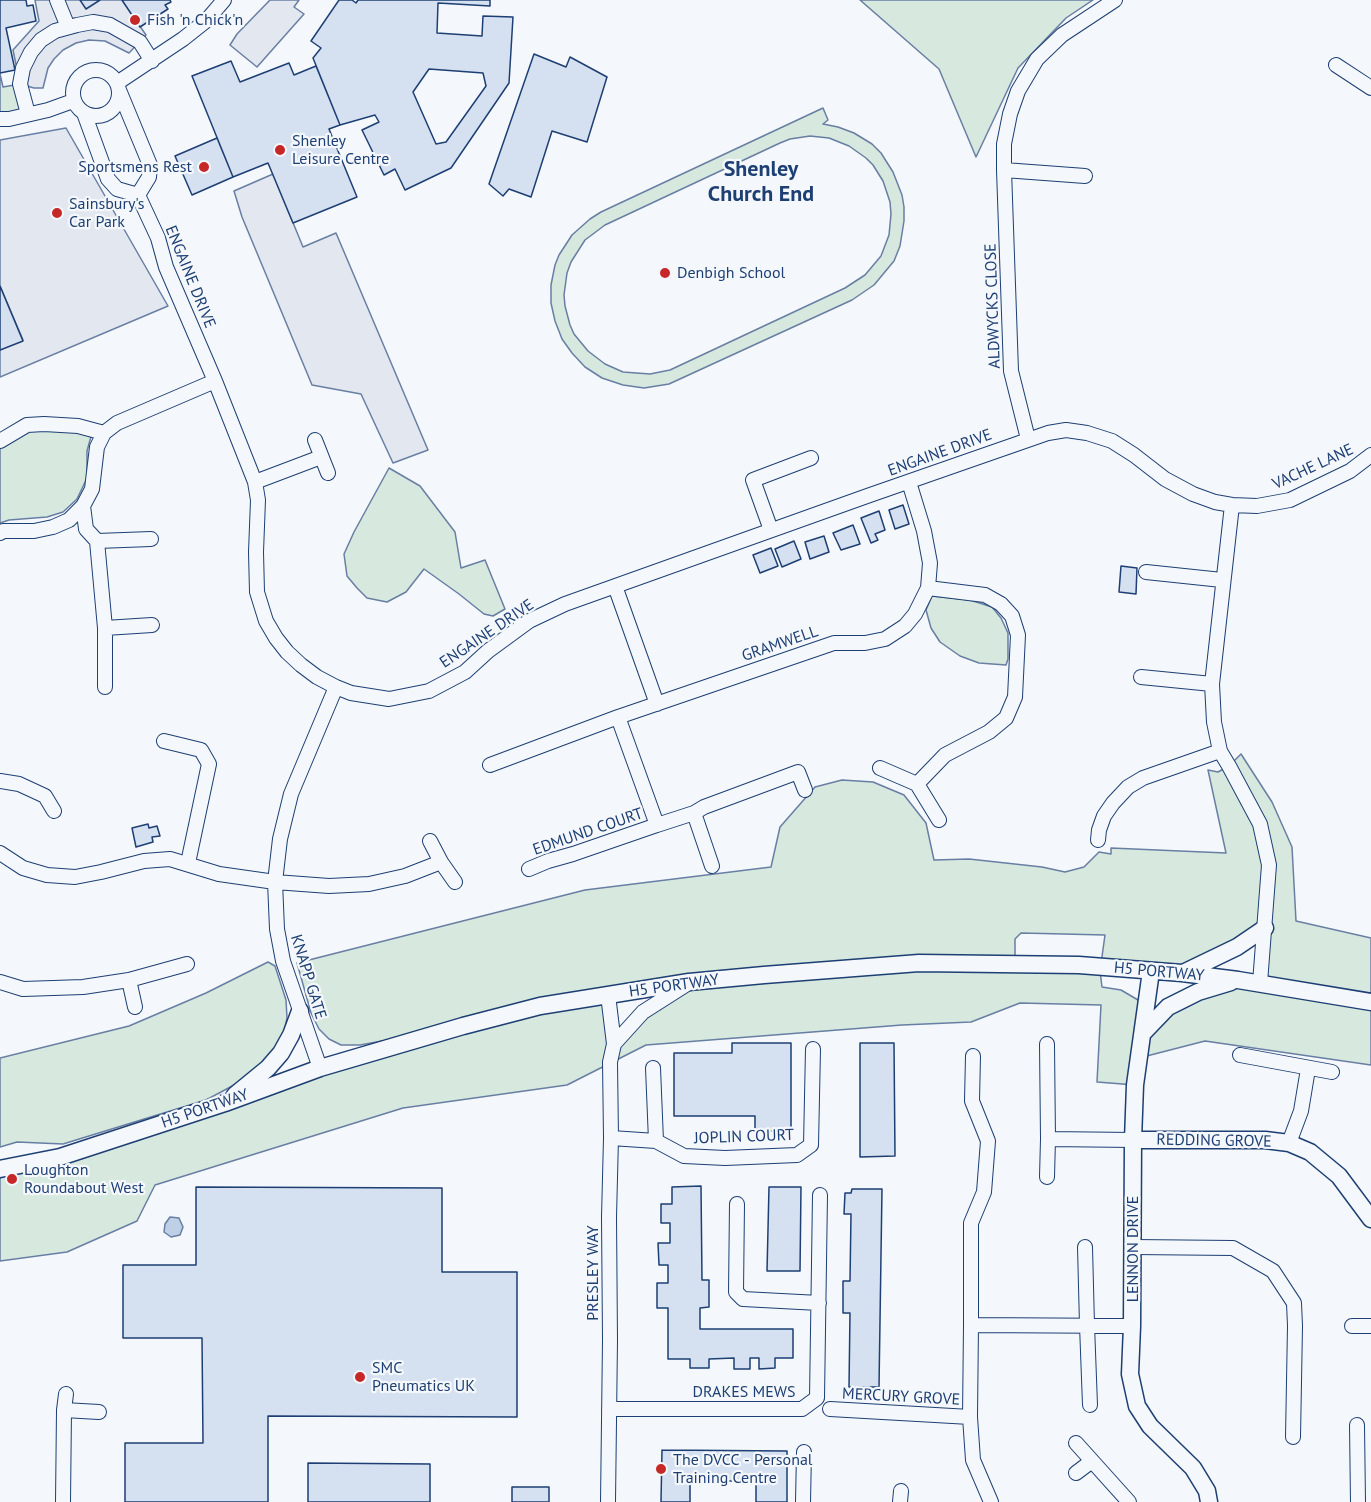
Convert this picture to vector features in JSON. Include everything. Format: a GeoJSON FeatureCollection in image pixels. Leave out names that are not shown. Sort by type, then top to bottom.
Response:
{"type":"FeatureCollection","features":[{"type":"Feature","properties":{"kind":"street"},"geometry":{"type":"LineString","coordinates":[[57,0],[68,27]]}},
{"type":"Feature","properties":{"kind":"street"},"geometry":{"type":"LineString","coordinates":[[118,86],[207,20],[224,0]]}},
{"type":"Feature","properties":{"kind":"street","name":"ALDWYCKS CLOSE"},"geometry":{"type":"LineString","coordinates":[[1028,439],[1011,371],[1004,144],[1010,114],[1018,91],[1037,59],[1062,35],[1115,0]]}},
{"type":"Feature","properties":{"kind":"street"},"geometry":{"type":"LineString","coordinates":[[28,114],[20,84],[23,68],[31,52],[41,40],[55,31],[93,22],[110,24],[140,42],[152,61]]}},
{"type":"Feature","properties":{"kind":"street"},"geometry":{"type":"LineString","coordinates":[[1336,64],[1371,88]]}},
{"type":"Feature","properties":{"kind":"street"},"geometry":{"type":"LineString","coordinates":[[84,113],[108,179],[117,189],[138,195],[149,177],[150,165],[118,86],[110,74],[99,69],[85,72],[76,80],[73,87],[73,101],[84,113],[98,117],[112,111],[117,104],[118,86]]}},
{"type":"Feature","properties":{"kind":"street"},"geometry":{"type":"LineString","coordinates":[[0,119],[48,110],[73,101]]}},
{"type":"Feature","properties":{"kind":"street"},"geometry":{"type":"LineString","coordinates":[[1004,170],[1085,176]]}},
{"type":"Feature","properties":{"kind":"street","name":"ENGAINE DRIVE"},"geometry":{"type":"LineString","coordinates":[[138,195],[158,238],[165,267],[215,381],[255,482],[258,500],[257,592],[266,621],[287,652],[317,677],[351,693],[389,699],[429,691],[465,672],[488,651],[529,621],[565,604],[1028,439],[1066,430],[1087,433],[1112,441],[1166,479],[1192,494],[1232,505]]}},
{"type":"Feature","properties":{"kind":"street"},"geometry":{"type":"LineString","coordinates":[[0,533],[54,528],[69,520],[83,506],[92,489],[97,447],[104,433],[117,423],[215,381]]}},
{"type":"Feature","properties":{"kind":"street"},"geometry":{"type":"LineString","coordinates":[[0,441],[27,425],[78,426],[104,433]]}},
{"type":"Feature","properties":{"kind":"street"},"geometry":{"type":"LineString","coordinates":[[315,440],[328,473]]}},
{"type":"Feature","properties":{"kind":"street","name":"VACHE LANE"},"geometry":{"type":"LineString","coordinates":[[1232,505],[1257,506],[1290,500],[1350,471],[1371,455]]}},
{"type":"Feature","properties":{"kind":"street"},"geometry":{"type":"LineString","coordinates":[[255,482],[321,458]]}},
{"type":"Feature","properties":{"kind":"street"},"geometry":{"type":"LineString","coordinates":[[771,530],[753,480],[811,458]]}},
{"type":"Feature","properties":{"kind":"street","name":"GRAMWELL"},"geometry":{"type":"LineString","coordinates":[[490,765],[618,717],[834,643],[865,643],[885,639],[905,626],[915,614],[928,588],[930,563],[924,531],[909,482]]}},
{"type":"Feature","properties":{"kind":"street"},"geometry":{"type":"LineString","coordinates":[[1232,505],[1212,684],[1214,722],[1220,751],[1260,824],[1269,865],[1260,983]]}},
{"type":"Feature","properties":{"kind":"street"},"geometry":{"type":"LineString","coordinates":[[83,506],[86,529],[97,542],[105,628],[105,687]]}},
{"type":"Feature","properties":{"kind":"street"},"geometry":{"type":"LineString","coordinates":[[97,542],[151,539]]}},
{"type":"Feature","properties":{"kind":"street"},"geometry":{"type":"LineString","coordinates":[[1146,572],[1222,580]]}},
{"type":"Feature","properties":{"kind":"street"},"geometry":{"type":"LineString","coordinates":[[615,586],[657,704]]}},
{"type":"Feature","properties":{"kind":"street"},"geometry":{"type":"LineString","coordinates":[[917,784],[945,755],[989,732],[1006,718],[1016,697],[1018,635],[1012,616],[1001,604],[985,595],[928,588]]}},
{"type":"Feature","properties":{"kind":"street"},"geometry":{"type":"LineString","coordinates":[[105,628],[152,625]]}},
{"type":"Feature","properties":{"kind":"street"},"geometry":{"type":"LineString","coordinates":[[1141,677],[1212,684]]}},
{"type":"Feature","properties":{"kind":"street","name":"KNAPP GATE"},"geometry":{"type":"LineString","coordinates":[[320,1068],[283,960],[277,929],[275,882],[280,839],[291,794],[336,687]]}},
{"type":"Feature","properties":{"kind":"street","name":"EDMUND COURT"},"geometry":{"type":"LineString","coordinates":[[618,717],[657,825]]}},
{"type":"Feature","properties":{"kind":"street"},"geometry":{"type":"LineString","coordinates":[[164,741],[201,750],[209,764],[188,863]]}},
{"type":"Feature","properties":{"kind":"street"},"geometry":{"type":"LineString","coordinates":[[1098,840],[1104,816],[1128,787],[1143,778],[1220,751]]}},
{"type":"Feature","properties":{"kind":"street","name":"EDMUND COURT"},"geometry":{"type":"LineString","coordinates":[[529,869],[694,813],[797,768],[805,790]]}},
{"type":"Feature","properties":{"kind":"street"},"geometry":{"type":"LineString","coordinates":[[880,768],[917,784],[939,820]]}},
{"type":"Feature","properties":{"kind":"street"},"geometry":{"type":"LineString","coordinates":[[0,781],[19,784],[45,796],[54,811]]}},
{"type":"Feature","properties":{"kind":"street"},"geometry":{"type":"LineString","coordinates":[[694,813],[712,866]]}},
{"type":"Feature","properties":{"kind":"street"},"geometry":{"type":"LineString","coordinates":[[430,841],[455,882]]}},
{"type":"Feature","properties":{"kind":"street"},"geometry":{"type":"LineString","coordinates":[[0,853],[23,868],[46,875],[75,877],[144,861],[170,859],[219,874],[275,882],[329,886],[369,884],[405,876],[441,862]]}},
{"type":"Feature","properties":{"kind":"street"},"geometry":{"type":"LineString","coordinates":[[1182,973],[1238,947],[1265,928]]}},
{"type":"Feature","properties":{"kind":"street","name":"H5 PORTWAY"},"geometry":{"type":"LineString","coordinates":[[0,1169],[60,1157],[225,1103],[320,1068],[474,1023],[540,1006],[689,982],[919,963],[1078,965],[1238,980],[1371,1002]]}},
{"type":"Feature","properties":{"kind":"street"},"geometry":{"type":"LineString","coordinates":[[0,982],[23,989],[83,987],[129,980],[187,964]]}},
{"type":"Feature","properties":{"kind":"street","name":"LENNON DRIVE"},"geometry":{"type":"LineString","coordinates":[[1151,971],[1135,1085],[1130,1374],[1137,1406],[1150,1426],[1193,1468],[1207,1491],[1209,1502]]}},
{"type":"Feature","properties":{"kind":"street"},"geometry":{"type":"LineString","coordinates":[[129,980],[135,1007]]}},
{"type":"Feature","properties":{"kind":"street"},"geometry":{"type":"LineString","coordinates":[[1143,1033],[1168,1007],[1198,992],[1238,980]]}},
{"type":"Feature","properties":{"kind":"street"},"geometry":{"type":"LineString","coordinates":[[614,1044],[643,1012],[689,982]]}},
{"type":"Feature","properties":{"kind":"street","name":"PRESLEY WAY"},"geometry":{"type":"LineString","coordinates":[[608,995],[614,1044],[610,1062],[608,1502]]}},
{"type":"Feature","properties":{"kind":"street"},"geometry":{"type":"LineString","coordinates":[[225,1103],[268,1068],[281,1053],[300,1011]]}},
{"type":"Feature","properties":{"kind":"street"},"geometry":{"type":"LineString","coordinates":[[1047,1044],[1047,1177]]}},
{"type":"Feature","properties":{"kind":"street","name":"JOPLIN COURT"},"geometry":{"type":"LineString","coordinates":[[611,1138],[656,1141],[684,1156],[725,1158],[797,1155],[811,1145],[813,1049]]}},
{"type":"Feature","properties":{"kind":"street"},"geometry":{"type":"LineString","coordinates":[[1240,1055],[1332,1072]]}},
{"type":"Feature","properties":{"kind":"street","name":"MERCURY GROVE"},"geometry":{"type":"LineString","coordinates":[[973,1056],[972,1101],[988,1141],[984,1192],[971,1223],[970,1417],[973,1460],[991,1502]]}},
{"type":"Feature","properties":{"kind":"street"},"geometry":{"type":"LineString","coordinates":[[653,1068],[656,1141]]}},
{"type":"Feature","properties":{"kind":"street"},"geometry":{"type":"LineString","coordinates":[[1289,1143],[1301,1111],[1308,1069]]}},
{"type":"Feature","properties":{"kind":"street"},"geometry":{"type":"LineString","coordinates":[[1048,1139],[1133,1140]]}},
{"type":"Feature","properties":{"kind":"street","name":"REDDING GROVE"},"geometry":{"type":"LineString","coordinates":[[1133,1140],[1265,1140],[1289,1143],[1310,1152],[1339,1176],[1370,1215]]}},
{"type":"Feature","properties":{"kind":"street","name":"DRAKES MEWS"},"geometry":{"type":"LineString","coordinates":[[609,1409],[802,1409],[817,1398],[820,1195]]}},
{"type":"Feature","properties":{"kind":"street"},"geometry":{"type":"LineString","coordinates":[[736,1204],[736,1292],[743,1299],[819,1303]]}},
{"type":"Feature","properties":{"kind":"street"},"geometry":{"type":"LineString","coordinates":[[1133,1246],[1233,1248],[1273,1271],[1293,1303],[1295,1326],[1293,1437]]}},
{"type":"Feature","properties":{"kind":"street"},"geometry":{"type":"LineString","coordinates":[[1086,1247],[1090,1405]]}},
{"type":"Feature","properties":{"kind":"street"},"geometry":{"type":"LineString","coordinates":[[971,1325],[1132,1326]]}},
{"type":"Feature","properties":{"kind":"street"},"geometry":{"type":"LineString","coordinates":[[1352,1326],[1371,1326]]}},
{"type":"Feature","properties":{"kind":"street"},"geometry":{"type":"LineString","coordinates":[[63,1502],[66,1394]]}},
{"type":"Feature","properties":{"kind":"street","name":"MERCURY GROVE"},"geometry":{"type":"LineString","coordinates":[[830,1409],[970,1417]]}},
{"type":"Feature","properties":{"kind":"street"},"geometry":{"type":"LineString","coordinates":[[64,1410],[99,1412]]}},
{"type":"Feature","properties":{"kind":"street"},"geometry":{"type":"LineString","coordinates":[[1357,1425],[1364,1445],[1358,1502]]}},
{"type":"Feature","properties":{"kind":"street"},"geometry":{"type":"LineString","coordinates":[[1076,1443],[1129,1502]]}},
{"type":"Feature","properties":{"kind":"street"},"geometry":{"type":"LineString","coordinates":[[803,1502],[804,1452]]}},
{"type":"Feature","properties":{"kind":"street"},"geometry":{"type":"LineString","coordinates":[[1076,1473],[1092,1461]]}},
{"type":"Feature","properties":{"kind":"shaded area"},"geometry":{"type":"Polygon","coordinates":[[[35,0],[122,0],[146,35],[129,53],[105,41],[89,40],[76,43],[63,50],[54,59],[48,68],[43,88],[20,84],[13,50],[39,21],[35,0]]]}},
{"type":"Feature","properties":{"kind":"shaded area"},"geometry":{"type":"Polygon","coordinates":[[[270,0],[299,0],[294,7],[304,14],[257,67],[230,45],[237,34],[270,0]]]}},
{"type":"Feature","properties":{"kind":"shaded area"},"geometry":{"type":"Polygon","coordinates":[[[860,0],[1093,0],[1066,18],[1018,68],[976,157],[939,69],[860,0]]]}},
{"type":"Feature","properties":{"kind":"shaded area"},"geometry":{"type":"Polygon","coordinates":[[[0,74],[3,87],[20,84],[28,114],[0,119],[0,74]]]}},
{"type":"Feature","properties":{"kind":"shaded area"},"geometry":{"type":"Polygon","coordinates":[[[823,108],[828,120],[823,124],[854,133],[872,144],[881,153],[893,172],[902,195],[904,221],[900,246],[894,261],[874,285],[852,300],[669,384],[644,388],[623,385],[602,378],[585,367],[562,339],[555,321],[551,303],[551,285],[559,255],[572,235],[601,212],[823,108]],[[810,136],[780,143],[605,225],[585,240],[571,262],[564,295],[570,325],[574,334],[588,351],[605,364],[623,372],[650,374],[670,370],[845,288],[865,275],[881,256],[889,235],[890,202],[883,181],[873,165],[849,146],[829,138],[810,136]]]}},
{"type":"Feature","properties":{"kind":"shaded area","name":"Sainsbury's Car Park"},"geometry":{"type":"Polygon","coordinates":[[[66,128],[168,306],[0,377],[0,350],[23,340],[0,286],[0,140],[66,128]]]}},
{"type":"Feature","properties":{"kind":"shaded area"},"geometry":{"type":"Polygon","coordinates":[[[273,174],[303,247],[336,233],[428,450],[393,463],[361,394],[312,385],[242,217],[234,191],[273,174]]]}},
{"type":"Feature","properties":{"kind":"shaded area"},"geometry":{"type":"Polygon","coordinates":[[[43,428],[92,433],[87,451],[87,478],[77,499],[63,512],[47,517],[9,520],[0,523],[0,447],[27,432],[43,428]]]}},
{"type":"Feature","properties":{"kind":"shaded area"},"geometry":{"type":"Polygon","coordinates":[[[389,468],[420,486],[455,532],[461,568],[485,560],[505,609],[493,616],[484,614],[424,569],[406,592],[387,602],[367,598],[347,576],[344,554],[389,468]]]}},
{"type":"Feature","properties":{"kind":"shaded area"},"geometry":{"type":"Polygon","coordinates":[[[932,596],[970,600],[992,607],[1001,618],[1008,633],[1006,665],[979,663],[960,656],[940,642],[931,628],[926,610],[932,596]]]}},
{"type":"Feature","properties":{"kind":"shaded area"},"geometry":{"type":"Polygon","coordinates":[[[1241,754],[1272,802],[1292,847],[1296,921],[1371,938],[1371,1065],[1205,1041],[1139,1058],[1135,1085],[1097,1082],[1101,1005],[1020,1003],[971,1022],[902,1025],[646,1045],[567,1085],[403,1108],[155,1185],[137,1221],[67,1252],[0,1261],[0,1169],[454,1028],[360,1045],[341,1045],[329,1039],[319,1029],[311,1013],[297,963],[585,890],[771,867],[780,827],[815,787],[842,780],[873,782],[904,795],[926,823],[934,860],[969,859],[1042,867],[1065,872],[1084,867],[1099,852],[1111,854],[1111,848],[1226,853],[1208,770],[1218,772],[1229,766],[1241,754]],[[1265,929],[1182,973],[1100,971],[1102,987],[1121,990],[1138,1000],[1145,1017],[1198,992],[1260,983],[1265,929]],[[1021,933],[1015,939],[1015,964],[1100,971],[1105,935],[1021,933]],[[687,984],[608,995],[614,1044],[687,984]]]}},
{"type":"Feature","properties":{"kind":"shaded area"},"geometry":{"type":"Polygon","coordinates":[[[268,962],[275,966],[286,1000],[287,1018],[284,1032],[270,1057],[236,1084],[206,1100],[63,1144],[17,1142],[0,1147],[0,1058],[129,1026],[206,993],[268,962]]]}},
{"type":"Feature","properties":{"kind":"water"},"geometry":{"type":"Polygon","coordinates":[[[170,1217],[179,1218],[183,1227],[180,1235],[171,1237],[164,1232],[165,1224],[170,1217]]]}},
{"type":"Feature","properties":{"kind":"building"},"geometry":{"type":"Polygon","coordinates":[[[0,0],[26,0],[27,6],[33,5],[36,21],[6,28],[15,70],[0,73],[0,0]]]}},
{"type":"Feature","properties":{"kind":"building"},"geometry":{"type":"Polygon","coordinates":[[[80,0],[100,0],[86,9],[80,0]]]}},
{"type":"Feature","properties":{"kind":"building"},"geometry":{"type":"Polygon","coordinates":[[[122,0],[170,0],[171,2],[165,5],[168,9],[140,27],[122,0]]]}},
{"type":"Feature","properties":{"kind":"building"},"geometry":{"type":"Polygon","coordinates":[[[339,0],[352,0],[356,3],[358,0],[490,0],[490,6],[438,3],[437,33],[482,36],[483,16],[513,17],[509,83],[451,168],[405,190],[395,169],[384,175],[362,130],[379,122],[375,115],[340,125],[313,58],[321,48],[311,41],[339,0]],[[429,69],[413,92],[436,144],[446,142],[486,86],[483,73],[429,69]]]}},
{"type":"Feature","properties":{"kind":"building"},"geometry":{"type":"Polygon","coordinates":[[[534,54],[566,67],[570,57],[607,77],[587,142],[552,131],[531,197],[509,189],[503,196],[489,184],[534,54]]]}},
{"type":"Feature","properties":{"kind":"building","name":"Shenley Leisure Centre"},"geometry":{"type":"Polygon","coordinates":[[[231,61],[240,82],[289,63],[294,75],[316,66],[340,125],[329,129],[357,197],[293,223],[268,163],[233,177],[192,76],[231,61]]]}},
{"type":"Feature","properties":{"kind":"building","name":"Sportsmens Rest"},"geometry":{"type":"Polygon","coordinates":[[[217,138],[233,177],[192,195],[175,156],[217,138]]]}},
{"type":"Feature","properties":{"kind":"building"},"geometry":{"type":"Polygon","coordinates":[[[0,286],[23,341],[0,350],[0,286]]]}},
{"type":"Feature","properties":{"kind":"building"},"geometry":{"type":"Polygon","coordinates":[[[903,505],[909,524],[895,529],[889,510],[903,505]]]}},
{"type":"Feature","properties":{"kind":"building"},"geometry":{"type":"Polygon","coordinates":[[[879,511],[885,530],[875,534],[878,540],[871,543],[861,518],[879,511]]]}},
{"type":"Feature","properties":{"kind":"building"},"geometry":{"type":"Polygon","coordinates":[[[853,525],[860,544],[841,550],[833,533],[853,525]]]}},
{"type":"Feature","properties":{"kind":"building"},"geometry":{"type":"Polygon","coordinates":[[[824,536],[829,552],[810,559],[805,542],[824,536]]]}},
{"type":"Feature","properties":{"kind":"building"},"geometry":{"type":"Polygon","coordinates":[[[794,541],[801,559],[782,567],[775,549],[794,541]]]}},
{"type":"Feature","properties":{"kind":"building"},"geometry":{"type":"Polygon","coordinates":[[[771,548],[778,566],[760,573],[753,555],[771,548]]]}},
{"type":"Feature","properties":{"kind":"building"},"geometry":{"type":"Polygon","coordinates":[[[1121,566],[1137,568],[1136,594],[1119,592],[1121,566]]]}},
{"type":"Feature","properties":{"kind":"building"},"geometry":{"type":"Polygon","coordinates":[[[148,824],[149,828],[157,826],[160,836],[152,837],[153,842],[136,847],[132,828],[148,824]]]}},
{"type":"Feature","properties":{"kind":"building"},"geometry":{"type":"Polygon","coordinates":[[[732,1043],[791,1043],[791,1131],[755,1131],[755,1116],[674,1116],[674,1053],[732,1053],[732,1043]]]}},
{"type":"Feature","properties":{"kind":"building"},"geometry":{"type":"Polygon","coordinates":[[[860,1043],[894,1043],[895,1156],[860,1157],[860,1043]]]}},
{"type":"Feature","properties":{"kind":"building"},"geometry":{"type":"Polygon","coordinates":[[[701,1186],[702,1280],[709,1280],[709,1307],[700,1308],[700,1329],[793,1329],[793,1358],[775,1358],[775,1368],[759,1369],[759,1358],[750,1358],[750,1369],[734,1369],[734,1358],[709,1359],[709,1368],[690,1368],[690,1359],[668,1359],[668,1308],[657,1308],[657,1283],[668,1283],[668,1265],[659,1265],[658,1243],[670,1243],[670,1223],[661,1223],[661,1204],[672,1204],[672,1187],[701,1186]]]}},
{"type":"Feature","properties":{"kind":"building","name":"SMC Pneumatics UK"},"geometry":{"type":"Polygon","coordinates":[[[196,1187],[442,1188],[442,1272],[517,1272],[517,1417],[268,1416],[268,1502],[125,1502],[125,1443],[203,1443],[202,1338],[123,1338],[123,1265],[196,1265],[196,1187]]]}},
{"type":"Feature","properties":{"kind":"building"},"geometry":{"type":"Polygon","coordinates":[[[769,1187],[801,1187],[800,1271],[767,1271],[769,1187]]]}},
{"type":"Feature","properties":{"kind":"building"},"geometry":{"type":"Polygon","coordinates":[[[852,1189],[882,1189],[879,1387],[849,1387],[850,1313],[843,1313],[843,1281],[850,1281],[851,1214],[844,1214],[845,1193],[851,1193],[852,1189]]]}},
{"type":"Feature","properties":{"kind":"building"},"geometry":{"type":"Polygon","coordinates":[[[662,1450],[787,1451],[787,1502],[756,1502],[756,1481],[690,1481],[690,1502],[661,1502],[662,1450]]]}},
{"type":"Feature","properties":{"kind":"building"},"geometry":{"type":"Polygon","coordinates":[[[308,1463],[430,1464],[430,1502],[308,1502],[308,1463]]]}},
{"type":"Feature","properties":{"kind":"building"},"geometry":{"type":"Polygon","coordinates":[[[512,1487],[549,1487],[549,1502],[512,1502],[512,1487]]]}},
{"type":"Feature","properties":{"kind":"place","name":"Fish 'n Chick'n"},"geometry":{"type":"Point","coordinates":[135,20]}},
{"type":"Feature","properties":{"kind":"place","name":"Shenley Leisure Centre"},"geometry":{"type":"Point","coordinates":[280,150]}},
{"type":"Feature","properties":{"kind":"place","name":"Sportsmens Rest"},"geometry":{"type":"Point","coordinates":[204,167]}},
{"type":"Feature","properties":{"kind":"place","name":"Sainsbury's Car Park"},"geometry":{"type":"Point","coordinates":[57,213]}},
{"type":"Feature","properties":{"kind":"place","name":"Denbigh School"},"geometry":{"type":"Point","coordinates":[665,273]}},
{"type":"Feature","properties":{"kind":"place","name":"Loughton Roundabout West"},"geometry":{"type":"Point","coordinates":[12,1179]}},
{"type":"Feature","properties":{"kind":"place","name":"SMC Pneumatics UK"},"geometry":{"type":"Point","coordinates":[360,1377]}},
{"type":"Feature","properties":{"kind":"place","name":"The DVCC - Personal Training Centre"},"geometry":{"type":"Point","coordinates":[661,1469]}},
{"type":"Feature","properties":{"kind":"district","name":"Shenley Church End"},"geometry":{"type":"Point","coordinates":[761,182]}}]}
